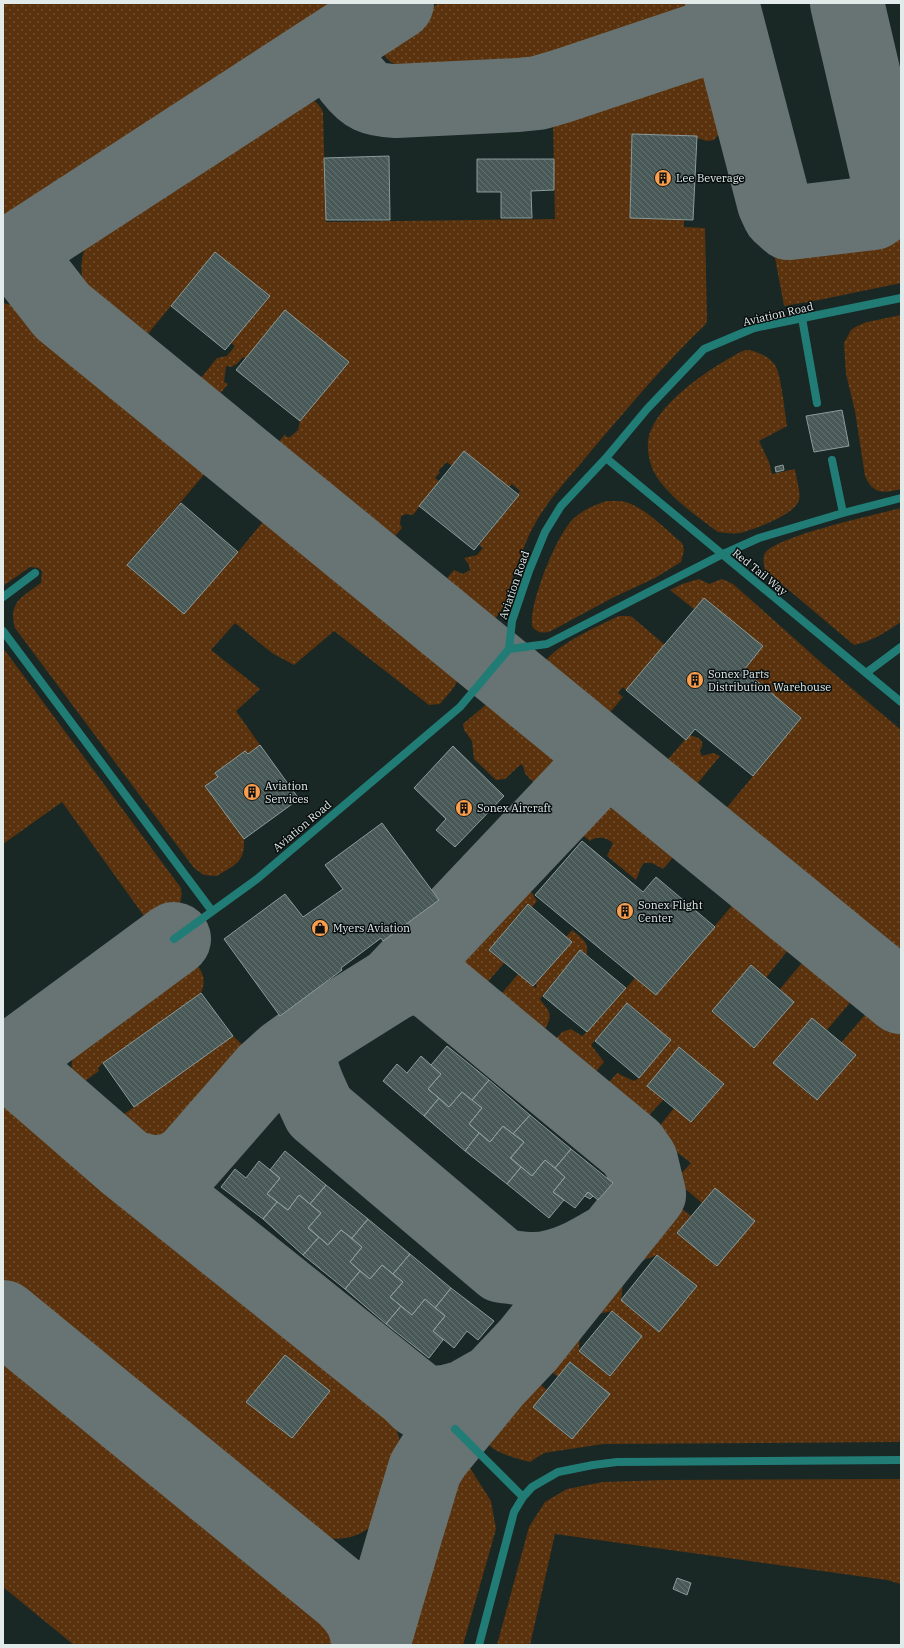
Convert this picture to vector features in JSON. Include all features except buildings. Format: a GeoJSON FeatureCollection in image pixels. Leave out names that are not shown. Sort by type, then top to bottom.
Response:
{"type":"FeatureCollection","features":[{"type":"Feature","properties":{"kind":"lane","name":"Aviation Road"},"geometry":{"type":"LineString","coordinates":[[174,939],[257,879],[460,707],[509,649],[512,622],[529,571],[545,532],[561,506],[606,458],[646,409],[704,349],[754,328],[901,298]]}},
{"type":"Feature","properties":{"kind":"lane"},"geometry":{"type":"LineString","coordinates":[[802,318],[817,403]]}},
{"type":"Feature","properties":{"kind":"lane","name":"Red Tail Way"},"geometry":{"type":"LineString","coordinates":[[606,458],[721,555],[901,702]]}},
{"type":"Feature","properties":{"kind":"lane"},"geometry":{"type":"LineString","coordinates":[[832,460],[843,513]]}},
{"type":"Feature","properties":{"kind":"lane"},"geometry":{"type":"LineString","coordinates":[[509,649],[547,644],[721,555],[759,538],[843,513],[901,498]]}},
{"type":"Feature","properties":{"kind":"lane"},"geometry":{"type":"LineString","coordinates":[[3,597],[35,573]]}},
{"type":"Feature","properties":{"kind":"lane"},"geometry":{"type":"LineString","coordinates":[[3,631],[212,911]]}},
{"type":"Feature","properties":{"kind":"lane"},"geometry":{"type":"LineString","coordinates":[[866,673],[901,647]]}},
{"type":"Feature","properties":{"kind":"lane"},"geometry":{"type":"LineString","coordinates":[[455,1429],[523,1497]]}},
{"type":"Feature","properties":{"kind":"lane"},"geometry":{"type":"LineString","coordinates":[[479,1645],[514,1512],[523,1497],[532,1487],[558,1472],[617,1462],[901,1460]]}},
{"type":"Feature","properties":{"kind":"shaded area"},"geometry":{"type":"Polygon","coordinates":[[[3,3],[356,3],[3,234],[3,3]]]}},
{"type":"Feature","properties":{"kind":"shaded area"},"geometry":{"type":"Polygon","coordinates":[[[439,3],[690,3],[693,17],[687,22],[561,68],[532,71],[407,68],[397,65],[388,59],[383,51],[383,40],[439,3]]]}},
{"type":"Feature","properties":{"kind":"shaded area"},"geometry":{"type":"Polygon","coordinates":[[[703,54],[715,91],[727,107],[728,122],[718,123],[718,135],[714,140],[707,141],[697,138],[696,136],[632,134],[630,218],[684,220],[684,227],[705,228],[707,321],[705,325],[646,386],[550,500],[528,538],[514,573],[503,607],[492,621],[486,624],[478,622],[437,590],[454,570],[463,574],[470,570],[469,565],[464,558],[477,555],[483,548],[479,545],[519,495],[518,494],[520,491],[512,484],[509,487],[464,451],[452,466],[447,462],[438,471],[440,472],[435,478],[439,481],[413,515],[406,514],[401,516],[400,524],[402,528],[385,548],[270,453],[285,434],[286,437],[290,437],[298,430],[300,421],[348,362],[246,359],[243,357],[236,365],[235,364],[232,367],[226,366],[224,382],[228,384],[211,405],[192,389],[217,358],[227,356],[235,346],[231,343],[270,296],[215,252],[138,346],[101,314],[90,298],[85,287],[82,275],[84,252],[94,231],[103,221],[291,98],[301,96],[306,97],[318,104],[323,112],[326,222],[555,219],[553,119],[556,111],[565,105],[703,54]]]}},
{"type":"Feature","properties":{"kind":"shaded area"},"geometry":{"type":"Polygon","coordinates":[[[885,222],[897,226],[901,236],[901,283],[784,306],[773,247],[885,222]]]}},
{"type":"Feature","properties":{"kind":"shaded area"},"geometry":{"type":"Polygon","coordinates":[[[3,303],[17,306],[33,314],[214,463],[127,565],[238,552],[271,512],[453,658],[457,665],[459,677],[453,688],[440,704],[429,705],[334,631],[294,665],[272,653],[235,623],[211,650],[260,689],[236,711],[260,745],[248,754],[245,751],[215,773],[218,777],[206,786],[244,839],[244,847],[241,858],[234,865],[217,876],[204,875],[194,868],[15,628],[13,612],[15,606],[18,601],[41,583],[42,571],[38,568],[30,567],[3,586],[3,303]]]}},
{"type":"Feature","properties":{"kind":"shaded area"},"geometry":{"type":"Polygon","coordinates":[[[901,315],[901,489],[884,492],[875,490],[865,476],[855,411],[846,374],[844,343],[851,330],[857,326],[867,322],[901,315]]]}},
{"type":"Feature","properties":{"kind":"shaded area"},"geometry":{"type":"Polygon","coordinates":[[[745,350],[757,352],[766,356],[777,369],[787,426],[759,441],[769,462],[772,474],[795,469],[799,489],[799,500],[796,506],[790,511],[764,525],[740,533],[718,532],[683,505],[659,480],[650,462],[648,442],[652,428],[660,414],[672,401],[702,376],[745,350]]]}},
{"type":"Feature","properties":{"kind":"shaded area"},"geometry":{"type":"Polygon","coordinates":[[[607,501],[620,501],[628,503],[653,518],[682,543],[684,550],[681,562],[655,578],[612,598],[551,631],[543,633],[538,631],[532,626],[532,616],[535,602],[545,571],[559,540],[566,528],[576,516],[588,508],[607,501]]]}},
{"type":"Feature","properties":{"kind":"shaded area"},"geometry":{"type":"Polygon","coordinates":[[[901,508],[901,622],[873,639],[854,645],[765,570],[763,559],[764,555],[773,546],[829,526],[901,508]]]}},
{"type":"Feature","properties":{"kind":"shaded area"},"geometry":{"type":"Polygon","coordinates":[[[699,579],[709,584],[722,579],[733,584],[824,665],[901,730],[901,967],[719,817],[801,718],[744,670],[763,646],[695,610],[670,590],[682,584],[699,579]]]}},
{"type":"Feature","properties":{"kind":"shaded area"},"geometry":{"type":"Polygon","coordinates":[[[619,616],[632,617],[665,645],[626,690],[623,687],[618,693],[623,697],[601,723],[543,677],[543,667],[545,662],[559,648],[601,624],[619,616]]]}},
{"type":"Feature","properties":{"kind":"shaded area"},"geometry":{"type":"Polygon","coordinates":[[[3,648],[181,888],[181,901],[179,905],[172,913],[157,924],[149,923],[62,802],[3,844],[3,648]]]}},
{"type":"Feature","properties":{"kind":"shaded area"},"geometry":{"type":"Polygon","coordinates":[[[495,700],[505,702],[565,750],[569,756],[571,762],[568,773],[552,793],[530,779],[525,773],[521,764],[505,779],[496,780],[474,759],[472,741],[464,730],[463,724],[489,702],[495,700]]]}},
{"type":"Feature","properties":{"kind":"shaded area"},"geometry":{"type":"Polygon","coordinates":[[[689,735],[701,740],[702,747],[700,751],[702,756],[713,753],[720,756],[688,795],[658,771],[689,735]]]}},
{"type":"Feature","properties":{"kind":"shaded area"},"geometry":{"type":"Polygon","coordinates":[[[602,790],[611,791],[621,796],[682,847],[663,869],[652,863],[644,863],[636,880],[607,856],[613,843],[604,838],[596,838],[590,841],[585,837],[573,835],[561,824],[592,793],[602,790]]]}},
{"type":"Feature","properties":{"kind":"shaded area"},"geometry":{"type":"Polygon","coordinates":[[[511,875],[533,894],[537,901],[532,907],[527,904],[489,950],[504,963],[479,992],[446,964],[444,944],[511,875]]]}},
{"type":"Feature","properties":{"kind":"shaded area"},"geometry":{"type":"Polygon","coordinates":[[[741,895],[796,940],[766,978],[751,965],[712,1011],[754,1048],[794,1002],[780,989],[811,952],[859,992],[827,1030],[812,1018],[773,1063],[816,1100],[856,1055],[841,1043],[874,1004],[901,1026],[901,1441],[603,1444],[544,1453],[530,1462],[503,1454],[487,1443],[478,1420],[521,1368],[547,1390],[609,1394],[571,1362],[558,1377],[532,1355],[562,1315],[580,1328],[579,1351],[610,1376],[642,1336],[612,1311],[589,1316],[573,1302],[608,1261],[624,1274],[621,1300],[659,1332],[697,1286],[658,1255],[634,1263],[617,1249],[663,1194],[691,1216],[677,1233],[717,1266],[754,1221],[715,1188],[702,1203],[675,1180],[691,1163],[653,1134],[674,1108],[692,1122],[723,1084],[664,1099],[639,1126],[600,1092],[617,1073],[634,1081],[639,1078],[671,1040],[627,1003],[591,1045],[604,1062],[588,1081],[548,1048],[562,1032],[571,1029],[582,1036],[587,1032],[635,978],[656,995],[741,895]]]}},
{"type":"Feature","properties":{"kind":"shaded area"},"geometry":{"type":"Polygon","coordinates":[[[572,930],[586,944],[586,955],[580,950],[540,999],[548,1010],[550,1018],[536,1040],[493,1004],[518,974],[536,988],[537,986],[535,984],[572,942],[566,937],[572,930]]]}},
{"type":"Feature","properties":{"kind":"shaded area"},"geometry":{"type":"Polygon","coordinates":[[[189,955],[202,972],[204,982],[201,993],[103,1063],[98,1068],[99,1071],[75,1088],[72,1073],[72,1058],[74,1051],[85,1031],[189,955]]]}},
{"type":"Feature","properties":{"kind":"shaded area"},"geometry":{"type":"Polygon","coordinates":[[[233,1036],[250,1052],[251,1057],[174,1146],[158,1150],[150,1149],[134,1143],[112,1129],[113,1123],[120,1117],[233,1036]]]}},
{"type":"Feature","properties":{"kind":"shaded area"},"geometry":{"type":"Polygon","coordinates":[[[18,1101],[43,1112],[381,1393],[398,1434],[403,1463],[399,1478],[387,1505],[379,1518],[369,1528],[346,1538],[332,1539],[300,1531],[3,1288],[3,1102],[18,1101]]]}},
{"type":"Feature","properties":{"kind":"shaded area"},"geometry":{"type":"Polygon","coordinates":[[[3,1344],[306,1593],[328,1617],[343,1645],[74,1645],[3,1587],[3,1344]]]}},
{"type":"Feature","properties":{"kind":"shaded area"},"geometry":{"type":"Polygon","coordinates":[[[454,1452],[468,1465],[491,1501],[496,1529],[463,1645],[398,1645],[454,1452]]]}},
{"type":"Feature","properties":{"kind":"shaded area"},"geometry":{"type":"Polygon","coordinates":[[[901,1479],[901,1584],[887,1580],[555,1534],[530,1645],[497,1645],[529,1527],[545,1502],[567,1489],[603,1482],[665,1480],[901,1479]]]}},
{"type":"Feature","properties":{"kind":"taxiway"},"geometry":{"type":"LineString","coordinates":[[3,259],[397,3]]}},
{"type":"Feature","properties":{"kind":"taxiway"},"geometry":{"type":"LineString","coordinates":[[722,3],[774,203],[779,214],[789,223],[873,213],[884,203],[889,192],[890,187],[847,3]]}},
{"type":"Feature","properties":{"kind":"taxiway"},"geometry":{"type":"LineString","coordinates":[[311,60],[338,65],[344,69],[365,94],[381,100],[396,101],[518,95],[538,93],[562,86],[729,30]]}},
{"type":"Feature","properties":{"kind":"taxiway"},"geometry":{"type":"LineString","coordinates":[[15,251],[62,311],[901,997]]}},
{"type":"Feature","properties":{"kind":"taxiway"},"geometry":{"type":"LineString","coordinates":[[393,984],[587,778],[592,768],[592,759],[586,741]]}},
{"type":"Feature","properties":{"kind":"taxiway"},"geometry":{"type":"LineString","coordinates":[[3,1065],[174,939]]}},
{"type":"Feature","properties":{"kind":"taxiway"},"geometry":{"type":"LineString","coordinates":[[8,1062],[128,1166],[419,1401],[433,1403],[446,1402],[465,1397],[495,1380],[528,1345],[649,1194],[641,1161],[632,1148],[424,976],[412,976],[393,984],[321,1029],[285,1055],[265,1073],[189,1160],[174,1169],[160,1172],[145,1171],[128,1166]]}},
{"type":"Feature","properties":{"kind":"taxiway"},"geometry":{"type":"LineString","coordinates":[[305,1041],[301,1049],[301,1065],[319,1111],[502,1266],[533,1269],[555,1266],[576,1259],[615,1237]]}},
{"type":"Feature","properties":{"kind":"taxiway"},"geometry":{"type":"LineString","coordinates":[[3,1317],[344,1596],[355,1607],[364,1623],[369,1645]]}},
{"type":"Feature","properties":{"kind":"taxiway"},"geometry":{"type":"LineString","coordinates":[[373,1645],[425,1469],[435,1453],[495,1380]]}},
{"type":"Feature","properties":{"kind":"place","name":"Lee Beverage"},"geometry":{"type":"Point","coordinates":[663,178]}},
{"type":"Feature","properties":{"kind":"place","name":"Sonex Parts Distribution Warehouse"},"geometry":{"type":"Point","coordinates":[695,680]}},
{"type":"Feature","properties":{"kind":"place","name":"Aviation Services"},"geometry":{"type":"Point","coordinates":[252,792]}},
{"type":"Feature","properties":{"kind":"place","name":"Sonex Aircraft"},"geometry":{"type":"Point","coordinates":[464,808]}},
{"type":"Feature","properties":{"kind":"place","name":"Sonex Flight Center"},"geometry":{"type":"Point","coordinates":[625,911]}},
{"type":"Feature","properties":{"kind":"place","name":"Myers Aviation"},"geometry":{"type":"Point","coordinates":[320,928]}}]}
